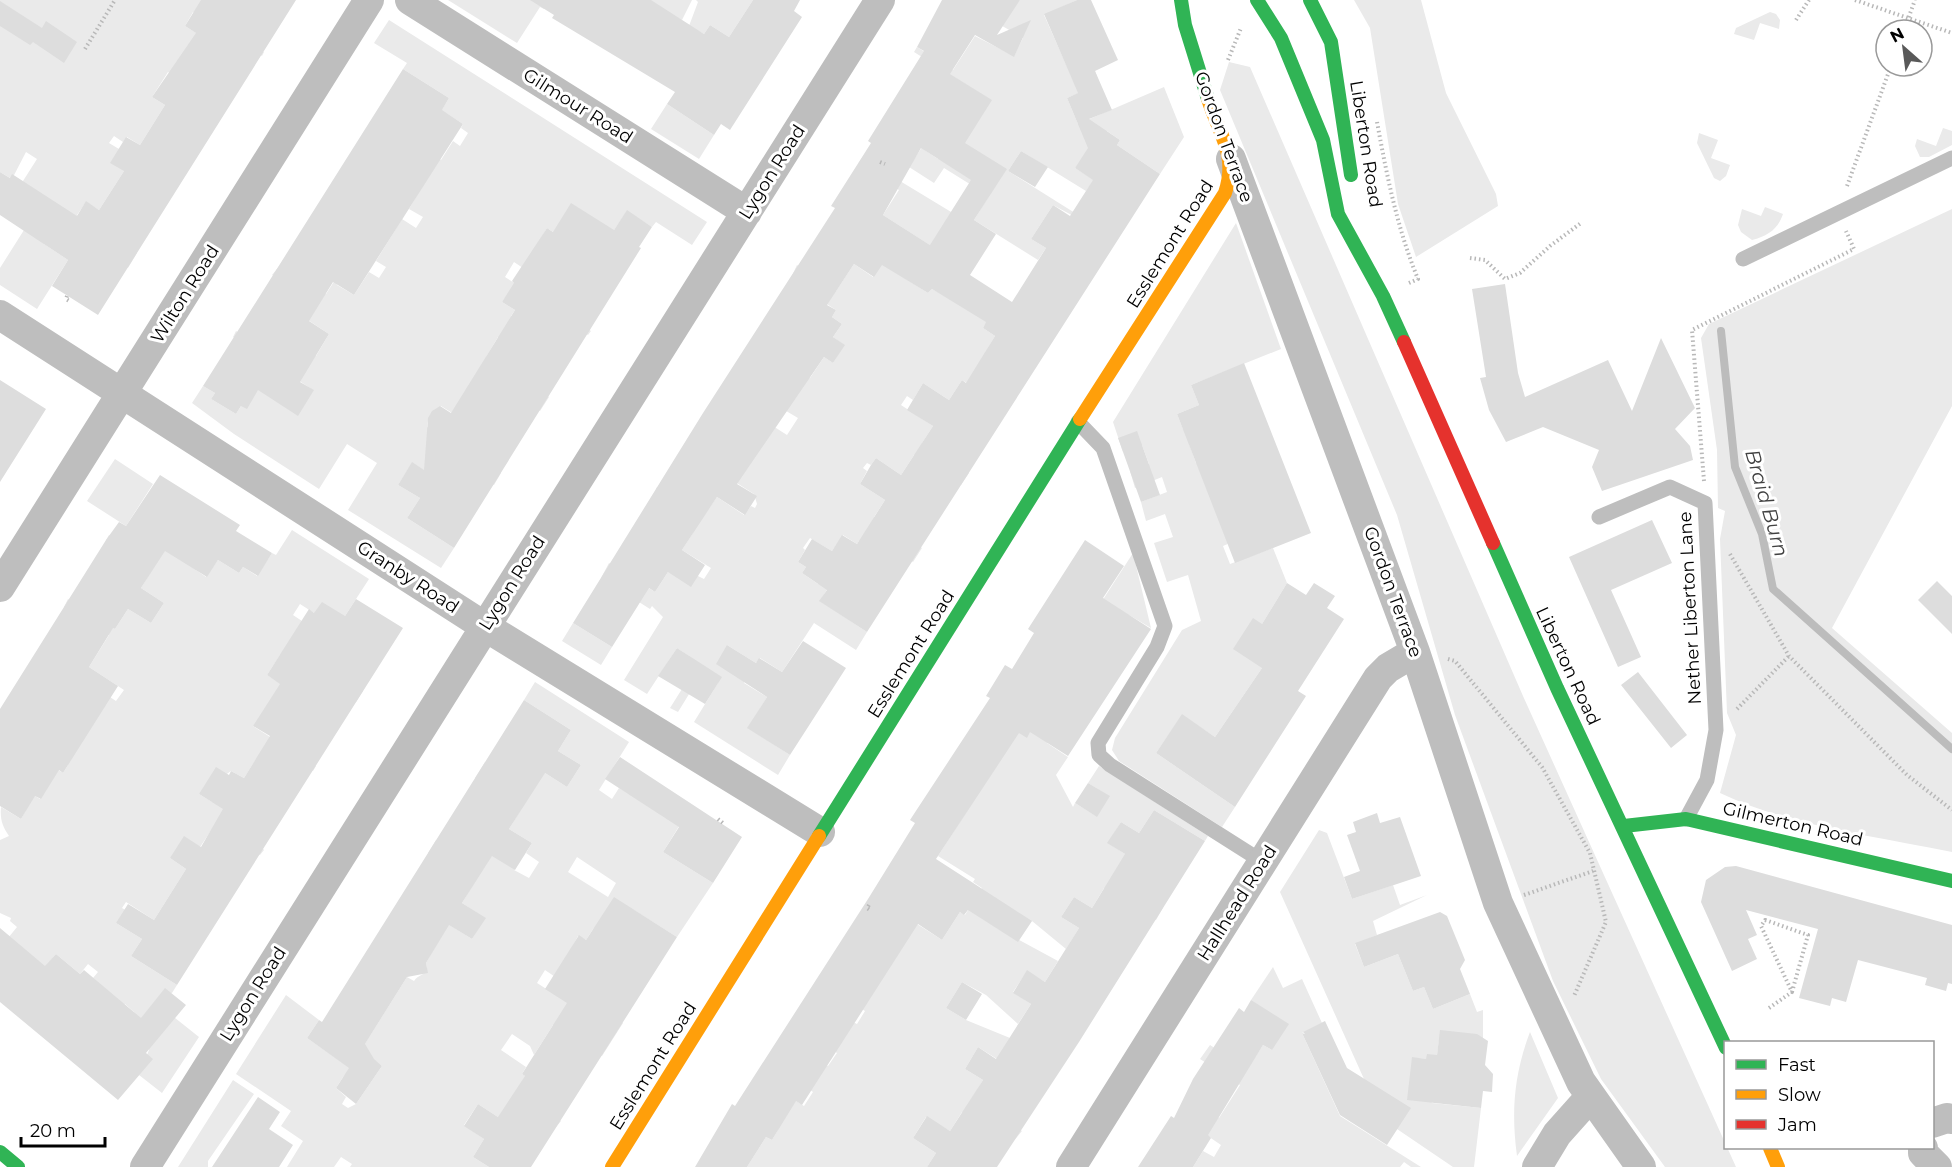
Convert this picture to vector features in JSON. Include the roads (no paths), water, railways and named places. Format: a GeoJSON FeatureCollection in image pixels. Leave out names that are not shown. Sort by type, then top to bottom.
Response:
{"type":"FeatureCollection","features":[{"type":"Feature","properties":{"kind":"main road","name":"Gordon Terrace"},"geometry":{"type":"LineString","coordinates":[[1181,0],[1185,25],[1211,109],[1231,159]]}},
{"type":"Feature","properties":{"kind":"main road","name":"Liberton Road"},"geometry":{"type":"LineString","coordinates":[[1310,0],[1330,42],[1340,88],[1353,189]]}},
{"type":"Feature","properties":{"kind":"main road","name":"Liberton Road"},"geometry":{"type":"LineString","coordinates":[[1261,4],[1281,38],[1323,140],[1338,214],[1383,296],[1557,688],[1624,826],[1724,1046]]}},
{"type":"Feature","properties":{"kind":"main road","name":"Esslemont Road"},"geometry":{"type":"LineString","coordinates":[[612,1167],[1078,422],[1225,193],[1231,176],[1231,159]]}},
{"type":"Feature","properties":{"kind":"main road","name":"Liberton Road"},"geometry":{"type":"LineString","coordinates":[[1364,232],[1383,296]]}},
{"type":"Feature","properties":{"kind":"main road","name":"Gilmerton Road"},"geometry":{"type":"LineString","coordinates":[[1624,826],[1686,819],[1952,881]]}},
{"type":"Feature","properties":{"kind":"main road"},"geometry":{"type":"LineString","coordinates":[[1770,1149],[1778,1167]]}},
{"type":"Feature","properties":{"kind":"main road"},"geometry":{"type":"LineString","coordinates":[[0,1152],[18,1167]]}},
{"type":"Feature","properties":{"kind":"street","name":"Wilton Road"},"geometry":{"type":"LineString","coordinates":[[0,587],[369,0]]}},
{"type":"Feature","properties":{"kind":"street","name":"Gilmour Road"},"geometry":{"type":"LineString","coordinates":[[410,0],[747,212]]}},
{"type":"Feature","properties":{"kind":"street","name":"Lygon Road"},"geometry":{"type":"LineString","coordinates":[[145,1167],[880,0]]}},
{"type":"Feature","properties":{"kind":"street","name":"Gordon Terrace"},"geometry":{"type":"LineString","coordinates":[[1231,159],[1415,652],[1498,903],[1590,1097],[1641,1167]]}},
{"type":"Feature","properties":{"kind":"street","name":"Granby Road"},"geometry":{"type":"LineString","coordinates":[[0,315],[484,626],[820,832]]}},
{"type":"Feature","properties":{"kind":"street","name":"Hallhead Road"},"geometry":{"type":"LineString","coordinates":[[1071,1167],[1378,678],[1388,668],[1415,652]]}},
{"type":"Feature","properties":{"kind":"street"},"geometry":{"type":"LineString","coordinates":[[1537,1167],[1557,1134],[1590,1097]]}},
{"type":"Feature","properties":{"kind":"street"},"geometry":{"type":"LineString","coordinates":[[1934,1122],[1947,1118],[1952,1119]]}},
{"type":"Feature","properties":{"kind":"street"},"geometry":{"type":"LineString","coordinates":[[1923,1149],[1923,1153],[1937,1167]]}},
{"type":"Feature","properties":{"kind":"lane"},"geometry":{"type":"LineString","coordinates":[[1743,259],[1952,158]]}},
{"type":"Feature","properties":{"kind":"lane"},"geometry":{"type":"LineString","coordinates":[[1078,422],[1103,448],[1165,626],[1157,647],[1098,743],[1099,755],[1110,765],[1263,862]]}},
{"type":"Feature","properties":{"kind":"lane","name":"Nether Liberton Lane"},"geometry":{"type":"LineString","coordinates":[[1599,517],[1670,487],[1705,502],[1716,730],[1707,780],[1686,819]]}},
{"type":"Feature","properties":{"kind":"waterway","name":"Braid Burn"},"geometry":{"type":"LineString","coordinates":[[1721,331],[1735,467],[1762,534],[1773,589],[1952,749]]}}]}
